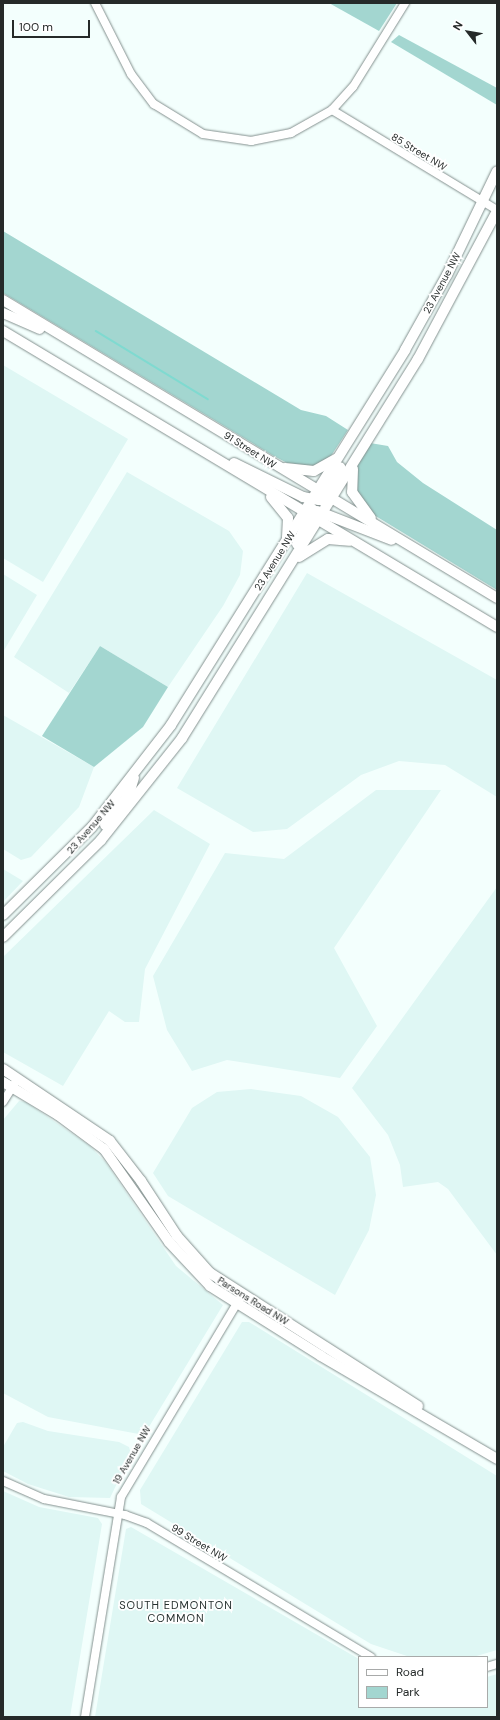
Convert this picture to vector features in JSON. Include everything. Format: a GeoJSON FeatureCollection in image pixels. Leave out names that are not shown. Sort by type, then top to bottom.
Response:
{"type":"FeatureCollection","features":[{"type":"Feature","properties":{"kind":"main road","name":"23 Avenue NW"},"geometry":{"type":"LineString","coordinates":[[3,937],[74,870],[142,792],[182,738],[291,565],[315,514],[339,457],[426,313],[484,202],[497,171]]}},
{"type":"Feature","properties":{"kind":"main road","name":"23 Avenue NW"},"geometry":{"type":"LineString","coordinates":[[322,497],[355,462],[433,333],[497,210]]}},
{"type":"Feature","properties":{"kind":"main road","name":"91 Street NW"},"geometry":{"type":"LineString","coordinates":[[3,300],[278,467],[322,497],[377,526],[497,598]]}},
{"type":"Feature","properties":{"kind":"main road"},"geometry":{"type":"LineString","coordinates":[[3,313],[82,349]]}},
{"type":"Feature","properties":{"kind":"main road"},"geometry":{"type":"LineString","coordinates":[[3,331],[246,477],[315,514],[363,547],[497,627]]}},
{"type":"Feature","properties":{"kind":"main road"},"geometry":{"type":"LineString","coordinates":[[264,608],[315,514],[322,497],[373,401]]}},
{"type":"Feature","properties":{"kind":"main road"},"geometry":{"type":"LineString","coordinates":[[197,448],[322,497]]}},
{"type":"Feature","properties":{"kind":"main road"},"geometry":{"type":"LineString","coordinates":[[278,467],[310,472],[339,457]]}},
{"type":"Feature","properties":{"kind":"main road"},"geometry":{"type":"LineString","coordinates":[[355,462],[352,492],[377,526]]}},
{"type":"Feature","properties":{"kind":"main road"},"geometry":{"type":"LineString","coordinates":[[246,477],[282,507],[289,523],[285,547]]}},
{"type":"Feature","properties":{"kind":"main road","name":"23 Avenue NW"},"geometry":{"type":"LineString","coordinates":[[3,916],[92,827],[134,776],[285,547],[315,514]]}},
{"type":"Feature","properties":{"kind":"main road"},"geometry":{"type":"LineString","coordinates":[[315,514],[435,560]]}},
{"type":"Feature","properties":{"kind":"main road"},"geometry":{"type":"LineString","coordinates":[[291,565],[306,550],[328,539],[344,539],[363,547]]}},
{"type":"Feature","properties":{"kind":"main road"},"geometry":{"type":"LineString","coordinates":[[74,870],[129,794],[134,776]]}},
{"type":"Feature","properties":{"kind":"main road","name":"Parsons Road NW"},"geometry":{"type":"LineString","coordinates":[[3,1069],[11,1083],[104,1149],[189,1266],[239,1299],[497,1459]]}},
{"type":"Feature","properties":{"kind":"street"},"geometry":{"type":"LineString","coordinates":[[95,3],[131,74],[154,104],[169,116],[204,134],[229,139],[251,141],[292,133],[332,110],[353,87],[405,3]]}},
{"type":"Feature","properties":{"kind":"street","name":"85 Street NW"},"geometry":{"type":"LineString","coordinates":[[332,110],[497,210]]}},
{"type":"Feature","properties":{"kind":"street"},"geometry":{"type":"LineString","coordinates":[[3,1102],[11,1083]]}},
{"type":"Feature","properties":{"kind":"street","name":"19 Avenue NW"},"geometry":{"type":"LineString","coordinates":[[85,1717],[116,1514],[133,1472],[239,1299]]}},
{"type":"Feature","properties":{"kind":"street","name":"99 Street NW"},"geometry":{"type":"LineString","coordinates":[[3,1481],[44,1499],[116,1514],[147,1523],[369,1656]]}},
{"type":"Feature","properties":{"kind":"shaded area"},"geometry":{"type":"Polygon","coordinates":[[[3,365],[128,439],[43,582],[3,558],[3,365]]]}},
{"type":"Feature","properties":{"kind":"shaded area"},"geometry":{"type":"Polygon","coordinates":[[[127,472],[229,531],[243,551],[240,575],[223,606],[168,687],[100,646],[69,693],[14,657],[127,472]]]}},
{"type":"Feature","properties":{"kind":"shaded area"},"geometry":{"type":"Polygon","coordinates":[[[307,573],[497,680],[497,797],[445,765],[399,761],[361,775],[287,829],[253,832],[177,788],[307,573]]]}},
{"type":"Feature","properties":{"kind":"shaded area"},"geometry":{"type":"Polygon","coordinates":[[[3,574],[37,595],[3,652],[3,574]]]}},
{"type":"Feature","properties":{"kind":"shaded area"},"geometry":{"type":"Polygon","coordinates":[[[3,715],[94,767],[79,807],[31,857],[21,860],[3,849],[3,715]]]}},
{"type":"Feature","properties":{"kind":"shaded area"},"geometry":{"type":"Polygon","coordinates":[[[376,790],[441,790],[334,948],[377,1026],[340,1078],[227,1060],[192,1071],[167,1030],[153,976],[225,853],[284,859],[376,790]]]}},
{"type":"Feature","properties":{"kind":"shaded area"},"geometry":{"type":"Polygon","coordinates":[[[154,810],[210,844],[145,969],[139,1022],[125,1022],[109,1011],[63,1086],[3,1052],[3,957],[154,810]]]}},
{"type":"Feature","properties":{"kind":"shaded area"},"geometry":{"type":"Polygon","coordinates":[[[3,869],[23,881],[3,902],[3,869]]]}},
{"type":"Feature","properties":{"kind":"shaded area"},"geometry":{"type":"Polygon","coordinates":[[[497,887],[497,1255],[448,1189],[438,1182],[403,1187],[400,1165],[388,1135],[352,1088],[497,887]]]}},
{"type":"Feature","properties":{"kind":"shaded area"},"geometry":{"type":"Polygon","coordinates":[[[251,1089],[301,1096],[338,1117],[370,1157],[376,1195],[369,1230],[335,1295],[168,1196],[153,1173],[192,1108],[217,1092],[251,1089]]]}},
{"type":"Feature","properties":{"kind":"shaded area"},"geometry":{"type":"Polygon","coordinates":[[[19,1101],[26,1102],[90,1146],[106,1163],[176,1266],[223,1305],[144,1435],[48,1417],[3,1393],[3,1120],[19,1101]]]}},
{"type":"Feature","properties":{"kind":"shaded area"},"geometry":{"type":"Polygon","coordinates":[[[242,1322],[249,1322],[497,1476],[497,1650],[476,1656],[407,1656],[371,1644],[141,1504],[140,1490],[242,1322]]]}},
{"type":"Feature","properties":{"kind":"shaded area"},"geometry":{"type":"Polygon","coordinates":[[[23,1422],[48,1431],[119,1442],[129,1447],[131,1454],[110,1498],[69,1497],[28,1484],[3,1471],[3,1447],[17,1423],[23,1422]]]}},
{"type":"Feature","properties":{"kind":"shaded area","name":"SOUTH EDMONTON COMMON"},"geometry":{"type":"Polygon","coordinates":[[[3,1491],[39,1507],[98,1518],[102,1524],[70,1717],[3,1717],[3,1491]]]}},
{"type":"Feature","properties":{"kind":"shaded area","name":"SOUTH EDMONTON COMMON"},"geometry":{"type":"Polygon","coordinates":[[[131,1527],[358,1658],[358,1708],[488,1708],[488,1677],[497,1674],[497,1717],[95,1717],[126,1529],[131,1527]]]}},
{"type":"Feature","properties":{"kind":"green space"},"geometry":{"type":"Polygon","coordinates":[[[329,3],[397,3],[379,31],[329,3]]]}},
{"type":"Feature","properties":{"kind":"green space"},"geometry":{"type":"Polygon","coordinates":[[[399,35],[497,88],[497,105],[391,42],[399,35]]]}},
{"type":"Feature","properties":{"kind":"green space"},"geometry":{"type":"Polygon","coordinates":[[[3,231],[301,410],[326,416],[348,430],[331,456],[316,467],[287,463],[272,455],[3,293],[3,231]]]}},
{"type":"Feature","properties":{"kind":"green space"},"geometry":{"type":"Polygon","coordinates":[[[370,443],[388,446],[397,462],[423,483],[497,530],[497,590],[374,515],[356,492],[354,471],[370,443]]]}},
{"type":"Feature","properties":{"kind":"green space"},"geometry":{"type":"Polygon","coordinates":[[[100,646],[168,687],[143,727],[94,767],[42,736],[100,646]]]}},
{"type":"Feature","properties":{"kind":"waterway"},"geometry":{"type":"LineString","coordinates":[[96,331],[208,399]]}},
{"type":"Feature","properties":{"kind":"district","name":"SOUTH EDMONTON COMMON"},"geometry":{"type":"Point","coordinates":[176,1612]}}]}
